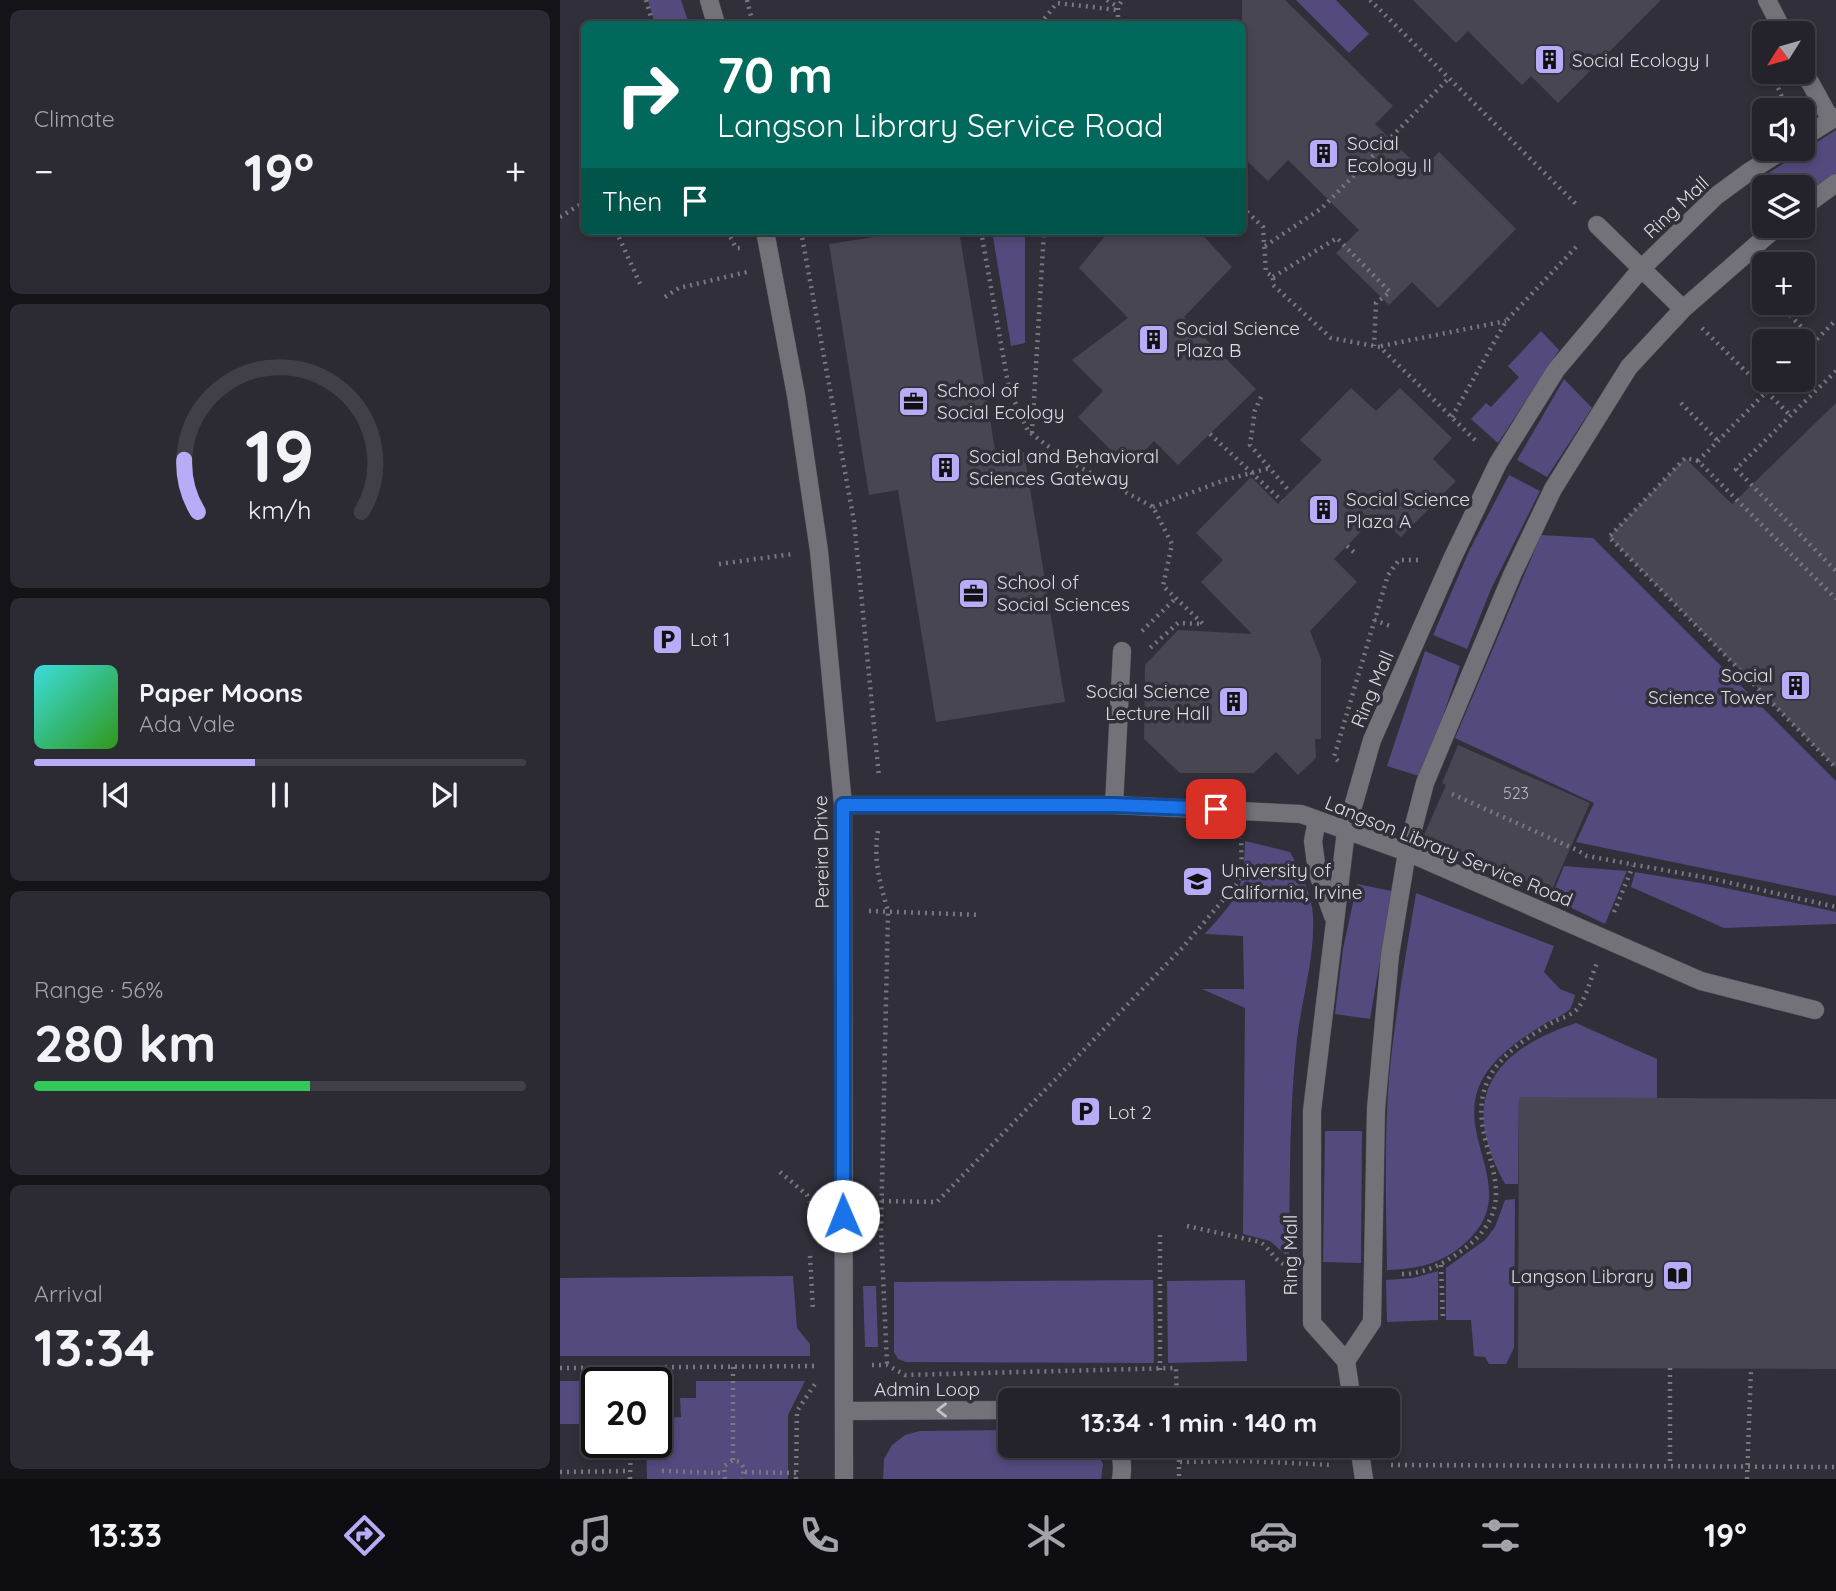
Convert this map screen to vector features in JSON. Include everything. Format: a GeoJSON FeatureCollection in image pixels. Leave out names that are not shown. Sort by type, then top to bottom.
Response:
{"type":"FeatureCollection","features":[{"type":"Feature","properties":{"kind":"street"},"geometry":{"type":"LineString","coordinates":[[709,0],[715,21]]}},
{"type":"Feature","properties":{"kind":"street"},"geometry":{"type":"LineString","coordinates":[[1767,0],[1778,21]]}},
{"type":"Feature","properties":{"kind":"street"},"geometry":{"type":"LineString","coordinates":[[1812,84],[1833,119],[1815,130]]}},
{"type":"Feature","properties":{"kind":"street","name":"Ring Mall"},"geometry":{"type":"LineString","coordinates":[[1346,1361],[1312,1323],[1312,1111],[1346,831],[1373,740],[1451,559],[1498,463],[1556,370],[1641,269],[1716,196],[1766,161]]}},
{"type":"Feature","properties":{"kind":"street"},"geometry":{"type":"LineString","coordinates":[[1815,198],[1836,183]]}},
{"type":"Feature","properties":{"kind":"street"},"geometry":{"type":"LineString","coordinates":[[1597,225],[1683,309]]}},
{"type":"Feature","properties":{"kind":"street","name":"Pereira Drive"},"geometry":{"type":"LineString","coordinates":[[766,235],[796,395],[819,551],[843,805],[844,1479]]}},
{"type":"Feature","properties":{"kind":"street"},"geometry":{"type":"LineString","coordinates":[[1350,1388],[1346,1361],[1372,1322],[1377,1096],[1390,955],[1407,852],[1425,783],[1512,575],[1553,489],[1629,367],[1683,309],[1764,238]]}},
{"type":"Feature","properties":{"kind":"street"},"geometry":{"type":"LineString","coordinates":[[1114,805],[1122,651]]}},
{"type":"Feature","properties":{"kind":"street","name":"Langson Library Service Road"},"geometry":{"type":"LineString","coordinates":[[843,805],[1114,805],[1301,814],[1407,852],[1701,981],[1815,1010]]}},
{"type":"Feature","properties":{"kind":"street"},"geometry":{"type":"LineString","coordinates":[[1317,820],[1313,841],[1317,871],[1335,919]]}},
{"type":"Feature","properties":{"kind":"street","name":"Admin Loop"},"geometry":{"type":"LineString","coordinates":[[845,1411],[998,1410]]}},
{"type":"Feature","properties":{"kind":"street"},"geometry":{"type":"LineString","coordinates":[[1120,1458],[1121,1479]]}},
{"type":"Feature","properties":{"kind":"street"},"geometry":{"type":"LineString","coordinates":[[1361,1458],[1364,1479]]}},
{"type":"Feature","properties":{"kind":"path"},"geometry":{"type":"LineString","coordinates":[[646,0],[652,21]]}},
{"type":"Feature","properties":{"kind":"path"},"geometry":{"type":"LineString","coordinates":[[747,0],[752,21]]}},
{"type":"Feature","properties":{"kind":"path"},"geometry":{"type":"LineString","coordinates":[[1107,0],[1118,8]]}},
{"type":"Feature","properties":{"kind":"path"},"geometry":{"type":"LineString","coordinates":[[1118,21],[1118,8],[1122,0]]}},
{"type":"Feature","properties":{"kind":"path"},"geometry":{"type":"LineString","coordinates":[[1370,0],[1597,225],[1506,321],[1452,417]]}},
{"type":"Feature","properties":{"kind":"path"},"geometry":{"type":"LineString","coordinates":[[1042,21],[1057,2],[1118,8]]}},
{"type":"Feature","properties":{"kind":"path"},"geometry":{"type":"LineString","coordinates":[[1265,246],[1322,208],[1449,78]]}},
{"type":"Feature","properties":{"kind":"path"},"geometry":{"type":"LineString","coordinates":[[560,217],[581,204]]}},
{"type":"Feature","properties":{"kind":"path"},"geometry":{"type":"LineString","coordinates":[[1246,211],[1263,227],[1266,272],[1273,277]]}},
{"type":"Feature","properties":{"kind":"path"},"geometry":{"type":"LineString","coordinates":[[617,235],[642,288]]}},
{"type":"Feature","properties":{"kind":"path"},"geometry":{"type":"LineString","coordinates":[[802,235],[854,521],[882,805],[875,848],[876,869],[888,911],[881,1230],[887,1365]]}},
{"type":"Feature","properties":{"kind":"path"},"geometry":{"type":"LineString","coordinates":[[982,235],[1009,389],[1028,431],[1065,459],[1153,507],[1171,544],[1163,586],[1203,624],[1178,623],[1149,649]]}},
{"type":"Feature","properties":{"kind":"path"},"geometry":{"type":"LineString","coordinates":[[1032,433],[1044,235]]}},
{"type":"Feature","properties":{"kind":"path"},"geometry":{"type":"LineString","coordinates":[[1273,277],[1337,238],[1390,292],[1377,303],[1377,346],[1498,463]]}},
{"type":"Feature","properties":{"kind":"path"},"geometry":{"type":"LineString","coordinates":[[665,297],[679,288],[771,266]]}},
{"type":"Feature","properties":{"kind":"path"},"geometry":{"type":"LineString","coordinates":[[1273,277],[1273,285],[1331,338],[1377,346],[1506,321]]}},
{"type":"Feature","properties":{"kind":"path"},"geometry":{"type":"LineString","coordinates":[[1683,309],[1791,416]]}},
{"type":"Feature","properties":{"kind":"path"},"geometry":{"type":"LineString","coordinates":[[1790,315],[1803,329]]}},
{"type":"Feature","properties":{"kind":"path"},"geometry":{"type":"LineString","coordinates":[[1815,341],[1836,320]]}},
{"type":"Feature","properties":{"kind":"path"},"geometry":{"type":"LineString","coordinates":[[1836,370],[1736,469],[1836,571]]}},
{"type":"Feature","properties":{"kind":"path"},"geometry":{"type":"LineString","coordinates":[[1698,461],[1765,392]]}},
{"type":"Feature","properties":{"kind":"path"},"geometry":{"type":"LineString","coordinates":[[1261,397],[1255,410],[1251,445],[1290,492]]}},
{"type":"Feature","properties":{"kind":"path"},"geometry":{"type":"LineString","coordinates":[[1681,403],[1718,441]]}},
{"type":"Feature","properties":{"kind":"path"},"geometry":{"type":"LineString","coordinates":[[1210,434],[1282,501]]}},
{"type":"Feature","properties":{"kind":"path"},"geometry":{"type":"LineString","coordinates":[[1836,599],[1698,461],[1685,458],[1609,537],[1836,768]]}},
{"type":"Feature","properties":{"kind":"path"},"geometry":{"type":"LineString","coordinates":[[1153,507],[1224,480],[1270,468]]}},
{"type":"Feature","properties":{"kind":"path"},"geometry":{"type":"LineString","coordinates":[[1347,546],[1357,555]]}},
{"type":"Feature","properties":{"kind":"path"},"geometry":{"type":"LineString","coordinates":[[719,564],[819,551]]}},
{"type":"Feature","properties":{"kind":"path"},"geometry":{"type":"LineString","coordinates":[[1334,757],[1386,579],[1399,561]]}},
{"type":"Feature","properties":{"kind":"path"},"geometry":{"type":"LineString","coordinates":[[1122,651],[1176,598]]}},
{"type":"Feature","properties":{"kind":"path"},"geometry":{"type":"LineString","coordinates":[[1459,797],[1587,856],[1713,879],[1836,907]]}},
{"type":"Feature","properties":{"kind":"path"},"geometry":{"type":"LineString","coordinates":[[882,1201],[937,1202],[978,1161],[1174,957],[1236,885],[1242,872],[1241,830]]}},
{"type":"Feature","properties":{"kind":"path"},"geometry":{"type":"LineString","coordinates":[[1372,1275],[1411,1274],[1441,1265],[1471,1244],[1491,1219],[1497,1196],[1494,1167],[1482,1129],[1480,1103],[1488,1079],[1505,1057],[1535,1033],[1577,1009],[1608,938],[1610,922],[1633,866]]}},
{"type":"Feature","properties":{"kind":"path"},"geometry":{"type":"LineString","coordinates":[[842,909],[981,915]]}},
{"type":"Feature","properties":{"kind":"path"},"geometry":{"type":"LineString","coordinates":[[780,1172],[807,1195],[809,1202]]}},
{"type":"Feature","properties":{"kind":"path"},"geometry":{"type":"LineString","coordinates":[[1186,1226],[1259,1242]]}},
{"type":"Feature","properties":{"kind":"path"},"geometry":{"type":"LineString","coordinates":[[1160,1231],[1160,1370]]}},
{"type":"Feature","properties":{"kind":"path"},"geometry":{"type":"LineString","coordinates":[[1441,1265],[1443,1321]]}},
{"type":"Feature","properties":{"kind":"path"},"geometry":{"type":"LineString","coordinates":[[672,1368],[887,1365],[905,1375],[1176,1368],[1177,1388]]}},
{"type":"Feature","properties":{"kind":"path"},"geometry":{"type":"LineString","coordinates":[[745,1472],[796,1476],[797,1411],[815,1385],[815,1366]]}},
{"type":"Feature","properties":{"kind":"path"},"geometry":{"type":"LineString","coordinates":[[733,1367],[733,1460]]}},
{"type":"Feature","properties":{"kind":"path"},"geometry":{"type":"LineString","coordinates":[[560,1368],[581,1368]]}},
{"type":"Feature","properties":{"kind":"path"},"geometry":{"type":"LineString","coordinates":[[1670,1368],[1670,1466]]}},
{"type":"Feature","properties":{"kind":"path"},"geometry":{"type":"LineString","coordinates":[[1747,1479],[1751,1369]]}},
{"type":"Feature","properties":{"kind":"path"},"geometry":{"type":"LineString","coordinates":[[630,1458],[630,1479]]}},
{"type":"Feature","properties":{"kind":"path"},"geometry":{"type":"LineString","coordinates":[[1179,1479],[1180,1458]]}},
{"type":"Feature","properties":{"kind":"path"},"geometry":{"type":"LineString","coordinates":[[662,1471],[724,1476],[726,1463],[733,1460],[743,1465],[745,1472],[742,1479]]}},
{"type":"Feature","properties":{"kind":"path"},"geometry":{"type":"LineString","coordinates":[[1180,1462],[1247,1461],[1286,1465]]}},
{"type":"Feature","properties":{"kind":"path"},"geometry":{"type":"LineString","coordinates":[[1471,1465],[1836,1467]]}},
{"type":"Feature","properties":{"kind":"path"},"geometry":{"type":"LineString","coordinates":[[560,1472],[630,1471]]}},
{"type":"Feature","properties":{"kind":"shaded area"},"geometry":{"type":"Polygon","coordinates":[[[648,0],[681,0],[688,21],[654,21],[648,0]]]}},
{"type":"Feature","properties":{"kind":"shaded area"},"geometry":{"type":"Polygon","coordinates":[[[1296,0],[1336,0],[1369,34],[1349,53],[1296,0]]]}},
{"type":"Feature","properties":{"kind":"shaded area"},"geometry":{"type":"Polygon","coordinates":[[[1836,130],[1836,174],[1815,187],[1815,175],[1766,175],[1787,161],[1815,161],[1815,143],[1836,130]]]}},
{"type":"Feature","properties":{"kind":"shaded area"},"geometry":{"type":"Polygon","coordinates":[[[993,235],[1025,235],[1025,343],[1011,346],[993,235]]]}},
{"type":"Feature","properties":{"kind":"shaded area"},"geometry":{"type":"Polygon","coordinates":[[[1541,331],[1559,350],[1498,443],[1471,419],[1486,403],[1491,407],[1519,377],[1508,366],[1541,331]]]}},
{"type":"Feature","properties":{"kind":"shaded area"},"geometry":{"type":"Polygon","coordinates":[[[1564,379],[1592,408],[1547,477],[1517,460],[1564,379]]]}},
{"type":"Feature","properties":{"kind":"shaded area"},"geometry":{"type":"Polygon","coordinates":[[[1509,475],[1540,491],[1491,589],[1467,649],[1433,635],[1470,549],[1509,475]]]}},
{"type":"Feature","properties":{"kind":"shaded area"},"geometry":{"type":"Polygon","coordinates":[[[1541,535],[1593,538],[1836,781],[1836,896],[1576,842],[1594,803],[1455,738],[1541,535]]]}},
{"type":"Feature","properties":{"kind":"shaded area"},"geometry":{"type":"Polygon","coordinates":[[[1425,651],[1460,666],[1422,777],[1387,766],[1425,651]]]}},
{"type":"Feature","properties":{"kind":"shaded area"},"geometry":{"type":"Polygon","coordinates":[[[1245,841],[1290,852],[1305,883],[1312,909],[1312,947],[1297,1039],[1293,1093],[1289,1258],[1270,1241],[1243,1234],[1245,1008],[1202,989],[1244,989],[1243,936],[1205,934],[1237,893],[1243,872],[1245,841]]]}},
{"type":"Feature","properties":{"kind":"shaded area"},"geometry":{"type":"Polygon","coordinates":[[[1564,866],[1627,871],[1605,924],[1551,898],[1564,866]]]}},
{"type":"Feature","properties":{"kind":"shaded area"},"geometry":{"type":"Polygon","coordinates":[[[1635,872],[1712,885],[1836,912],[1836,924],[1724,928],[1631,887],[1635,872]]]}},
{"type":"Feature","properties":{"kind":"shaded area"},"geometry":{"type":"Polygon","coordinates":[[[1357,884],[1392,891],[1370,1019],[1335,1014],[1343,949],[1357,884]]]}},
{"type":"Feature","properties":{"kind":"shaded area"},"geometry":{"type":"Polygon","coordinates":[[[1416,893],[1554,946],[1544,972],[1560,989],[1575,995],[1568,1011],[1537,1028],[1511,1047],[1483,1078],[1475,1100],[1475,1121],[1488,1183],[1488,1203],[1482,1223],[1465,1243],[1438,1261],[1419,1267],[1387,1270],[1387,1102],[1416,893]]]}},
{"type":"Feature","properties":{"kind":"shaded area"},"geometry":{"type":"Polygon","coordinates":[[[1576,1023],[1657,1059],[1657,1098],[1519,1098],[1518,1184],[1505,1184],[1491,1154],[1484,1128],[1484,1104],[1491,1083],[1503,1065],[1522,1049],[1546,1035],[1576,1023]]]}},
{"type":"Feature","properties":{"kind":"shaded area"},"geometry":{"type":"Polygon","coordinates":[[[1325,1131],[1362,1131],[1361,1263],[1323,1262],[1325,1131]]]}},
{"type":"Feature","properties":{"kind":"shaded area"},"geometry":{"type":"Polygon","coordinates":[[[1515,1199],[1514,1348],[1506,1364],[1489,1364],[1485,1357],[1474,1356],[1471,1320],[1446,1320],[1446,1268],[1485,1240],[1495,1227],[1505,1200],[1515,1199]]]}},
{"type":"Feature","properties":{"kind":"shaded area"},"geometry":{"type":"Polygon","coordinates":[[[1438,1271],[1438,1320],[1387,1322],[1386,1280],[1413,1278],[1438,1271]]]}},
{"type":"Feature","properties":{"kind":"shaded area"},"geometry":{"type":"Polygon","coordinates":[[[793,1276],[797,1328],[810,1344],[810,1356],[560,1356],[560,1278],[793,1276]]]}},
{"type":"Feature","properties":{"kind":"shaded area"},"geometry":{"type":"Polygon","coordinates":[[[1153,1280],[1154,1363],[906,1362],[898,1359],[894,1352],[894,1282],[1153,1280]]]}},
{"type":"Feature","properties":{"kind":"shaded area"},"geometry":{"type":"Polygon","coordinates":[[[1245,1280],[1247,1361],[1168,1363],[1167,1281],[1245,1280]]]}},
{"type":"Feature","properties":{"kind":"shaded area"},"geometry":{"type":"Polygon","coordinates":[[[863,1286],[876,1286],[878,1347],[865,1347],[863,1286]]]}},
{"type":"Feature","properties":{"kind":"shaded area"},"geometry":{"type":"Polygon","coordinates":[[[560,1381],[581,1381],[581,1424],[560,1424],[560,1381]]]}},
{"type":"Feature","properties":{"kind":"shaded area"},"geometry":{"type":"Polygon","coordinates":[[[696,1381],[805,1381],[788,1415],[788,1479],[647,1479],[646,1458],[672,1458],[672,1418],[681,1417],[680,1398],[696,1398],[696,1381]]]}},
{"type":"Feature","properties":{"kind":"shaded area"},"geometry":{"type":"Polygon","coordinates":[[[998,1430],[998,1458],[1100,1458],[1103,1464],[1101,1479],[883,1479],[884,1459],[892,1445],[905,1435],[920,1431],[998,1430]]]}},
{"type":"Feature","properties":{"kind":"building","name":"Social Ecology II"},"geometry":{"type":"Polygon","coordinates":[[[1242,0],[1285,0],[1393,106],[1375,124],[1422,170],[1439,152],[1516,229],[1438,308],[1412,282],[1389,305],[1336,253],[1359,230],[1288,160],[1268,181],[1246,160],[1246,21],[1242,21],[1242,0]]]}},
{"type":"Feature","properties":{"kind":"building","name":"Social Ecology I"},"geometry":{"type":"Polygon","coordinates":[[[1413,0],[1661,0],[1558,103],[1531,76],[1522,85],[1468,31],[1456,43],[1413,0]]]}},
{"type":"Feature","properties":{"kind":"building","name":"Social and Behavioral Sciences Gateway"},"geometry":{"type":"Polygon","coordinates":[[[888,235],[960,235],[996,456],[1024,452],[1065,702],[936,722],[898,490],[869,495],[829,244],[888,235]]]}},
{"type":"Feature","properties":{"kind":"building","name":"Social Science Plaza B"},"geometry":{"type":"Polygon","coordinates":[[[1106,235],[1203,235],[1232,267],[1184,317],[1256,389],[1178,465],[1154,441],[1128,467],[1078,417],[1103,391],[1072,360],[1128,318],[1079,268],[1106,235]]]}},
{"type":"Feature","properties":{"kind":"building"},"geometry":{"type":"Polygon","coordinates":[[[1351,388],[1376,411],[1400,388],[1452,438],[1433,459],[1456,481],[1401,537],[1377,515],[1334,559],[1357,582],[1310,631],[1321,659],[1321,739],[1315,739],[1316,758],[1298,775],[1276,752],[1254,773],[1180,773],[1144,739],[1145,665],[1178,630],[1252,634],[1201,582],[1223,560],[1196,533],[1251,477],[1278,504],[1322,460],[1300,440],[1351,388]]]}},
{"type":"Feature","properties":{"kind":"building","name":"Social Science Tower"},"geometry":{"type":"Polygon","coordinates":[[[1836,403],[1836,768],[1609,537],[1685,458],[1732,504],[1836,403]]]}},
{"type":"Feature","properties":{"kind":"building"},"geometry":{"type":"Polygon","coordinates":[[[1458,745],[1590,803],[1551,892],[1424,835],[1446,785],[1442,783],[1458,745]]]}},
{"type":"Feature","properties":{"kind":"building","name":"Langson Library"},"geometry":{"type":"Polygon","coordinates":[[[1519,1097],[1836,1099],[1836,1369],[1518,1368],[1519,1097]]]}},
{"type":"Feature","properties":{"kind":"place","name":"Social Ecology I"},"geometry":{"type":"Point","coordinates":[1549,60]}},
{"type":"Feature","properties":{"kind":"place","name":"Social Ecology II"},"geometry":{"type":"Point","coordinates":[1324,154]}},
{"type":"Feature","properties":{"kind":"place","name":"Social Science Plaza B"},"geometry":{"type":"Point","coordinates":[1153,339]}},
{"type":"Feature","properties":{"kind":"place","name":"School of Social Ecology"},"geometry":{"type":"Point","coordinates":[914,401]}},
{"type":"Feature","properties":{"kind":"place","name":"Social and Behavioral Sciences Gateway"},"geometry":{"type":"Point","coordinates":[946,467]}},
{"type":"Feature","properties":{"kind":"place","name":"Social Science Plaza A"},"geometry":{"type":"Point","coordinates":[1323,510]}},
{"type":"Feature","properties":{"kind":"place","name":"School of Social Sciences"},"geometry":{"type":"Point","coordinates":[974,593]}},
{"type":"Feature","properties":{"kind":"place","name":"Lot 1"},"geometry":{"type":"Point","coordinates":[667,639]}},
{"type":"Feature","properties":{"kind":"place","name":"Social Science Tower"},"geometry":{"type":"Point","coordinates":[1796,686]}},
{"type":"Feature","properties":{"kind":"place","name":"Social Science Lecture Hall"},"geometry":{"type":"Point","coordinates":[1233,702]}},
{"type":"Feature","properties":{"kind":"place","name":"University of California, Irvine"},"geometry":{"type":"Point","coordinates":[1198,881]}},
{"type":"Feature","properties":{"kind":"place","name":"Lot 2"},"geometry":{"type":"Point","coordinates":[1085,1112]}},
{"type":"Feature","properties":{"kind":"place","name":"Langson Library"},"geometry":{"type":"Point","coordinates":[1677,1276]}},
{"type":"Feature","properties":{"kind":"route"},"geometry":{"type":"LineString","coordinates":[[843,1216],[843,805],[1114,805],[1216,809]]}}]}
